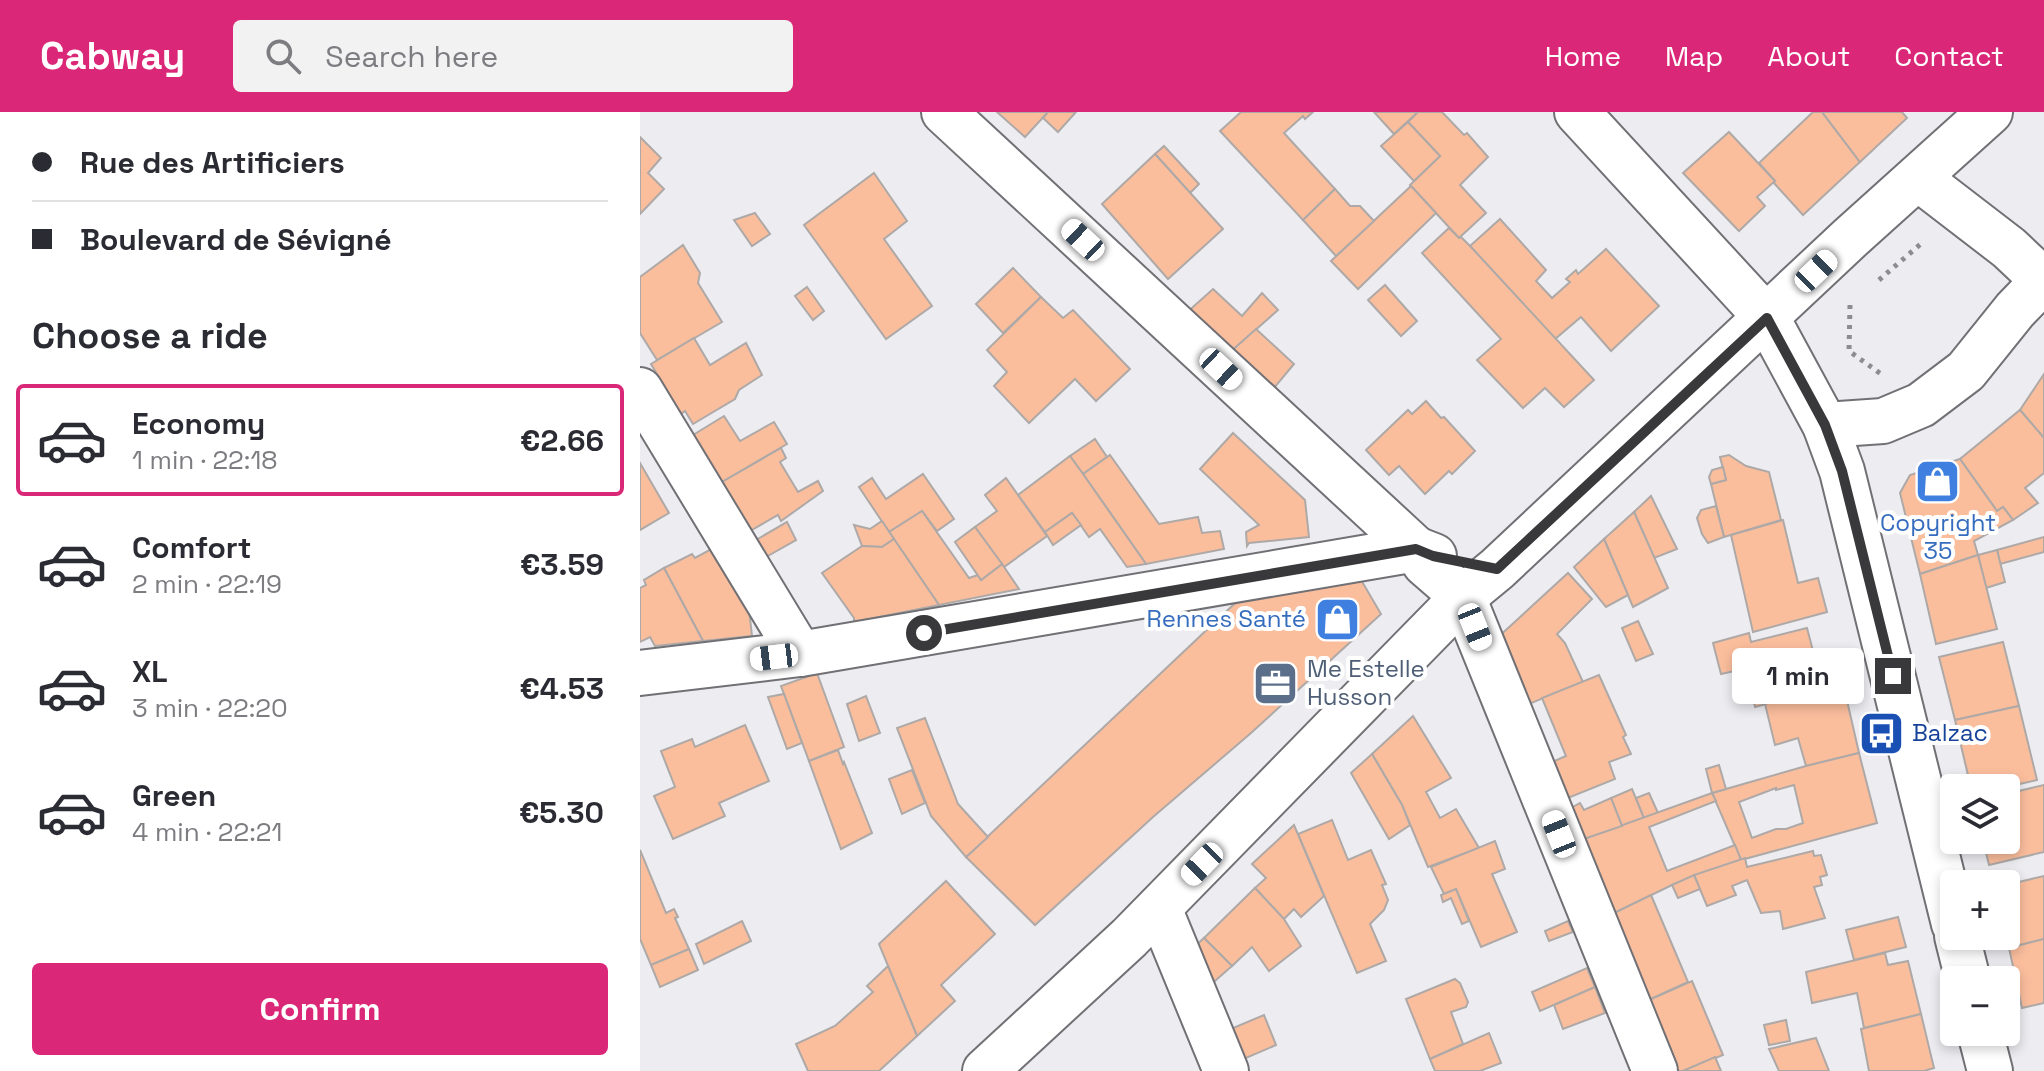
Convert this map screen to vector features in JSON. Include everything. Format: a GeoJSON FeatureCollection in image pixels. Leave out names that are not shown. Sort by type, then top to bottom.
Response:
{"type":"FeatureCollection","features":[{"type":"Feature","properties":{"kind":"street"},"geometry":{"type":"LineString","coordinates":[[944,112],[1416,549],[1425,564],[1463,597],[1655,1071]]}},
{"type":"Feature","properties":{"kind":"street"},"geometry":{"type":"LineString","coordinates":[[1577,112],[1767,318],[1825,425],[1842,471],[1941,870]]}},
{"type":"Feature","properties":{"kind":"street"},"geometry":{"type":"LineString","coordinates":[[985,1071],[1129,938],[1463,597],[1497,569],[1850,238],[1990,112]]}},
{"type":"Feature","properties":{"kind":"street"},"geometry":{"type":"LineString","coordinates":[[1825,425],[1883,421],[1921,405],[1966,371],[2015,310],[2044,281],[2009,248],[1918,178]]}},
{"type":"Feature","properties":{"kind":"street"},"geometry":{"type":"LineString","coordinates":[[640,390],[800,654]]}},
{"type":"Feature","properties":{"kind":"street"},"geometry":{"type":"LineString","coordinates":[[640,673],[800,654],[1416,549],[1433,556],[1497,569]]}},
{"type":"Feature","properties":{"kind":"street"},"geometry":{"type":"LineString","coordinates":[[1159,908],[1226,1071]]}},
{"type":"Feature","properties":{"kind":"street"},"geometry":{"type":"LineString","coordinates":[[1984,1046],[1990,1071]]}},
{"type":"Feature","properties":{"kind":"building"},"geometry":{"type":"Polygon","coordinates":[[[997,112],[1048,112],[1025,137],[997,112]]]}},
{"type":"Feature","properties":{"kind":"building"},"geometry":{"type":"Polygon","coordinates":[[[1048,112],[1076,112],[1058,132],[1043,118],[1048,112]]]}},
{"type":"Feature","properties":{"kind":"building"},"geometry":{"type":"Polygon","coordinates":[[[1241,112],[1313,112],[1305,119],[1303,116],[1284,133],[1335,189],[1303,220],[1220,131],[1241,112]]]}},
{"type":"Feature","properties":{"kind":"building"},"geometry":{"type":"Polygon","coordinates":[[[1374,112],[1418,112],[1394,134],[1374,112]]]}},
{"type":"Feature","properties":{"kind":"building"},"geometry":{"type":"Polygon","coordinates":[[[1418,112],[1442,112],[1464,135],[1467,133],[1488,157],[1460,185],[1486,213],[1459,238],[1410,185],[1440,156],[1408,122],[1418,112]]]}},
{"type":"Feature","properties":{"kind":"building"},"geometry":{"type":"Polygon","coordinates":[[[1813,112],[1822,112],[1860,162],[1803,215],[1759,163],[1813,112]]]}},
{"type":"Feature","properties":{"kind":"building"},"geometry":{"type":"Polygon","coordinates":[[[1822,112],[1902,112],[1907,118],[1860,162],[1822,112]]]}},
{"type":"Feature","properties":{"kind":"building"},"geometry":{"type":"Polygon","coordinates":[[[1408,122],[1440,156],[1414,181],[1381,146],[1408,122]]]}},
{"type":"Feature","properties":{"kind":"building"},"geometry":{"type":"Polygon","coordinates":[[[1729,132],[1775,181],[1757,197],[1765,206],[1739,231],[1683,173],[1729,132]]]}},
{"type":"Feature","properties":{"kind":"building"},"geometry":{"type":"Polygon","coordinates":[[[640,137],[661,158],[648,173],[664,189],[640,214],[640,137]]]}},
{"type":"Feature","properties":{"kind":"building"},"geometry":{"type":"Polygon","coordinates":[[[1164,146],[1199,184],[1190,193],[1155,154],[1164,146]]]}},
{"type":"Feature","properties":{"kind":"building"},"geometry":{"type":"Polygon","coordinates":[[[1155,154],[1223,229],[1168,279],[1102,204],[1155,154]]]}},
{"type":"Feature","properties":{"kind":"building"},"geometry":{"type":"Polygon","coordinates":[[[874,173],[907,221],[884,239],[932,306],[886,339],[804,225],[874,173]]]}},
{"type":"Feature","properties":{"kind":"building"},"geometry":{"type":"Polygon","coordinates":[[[1411,186],[1436,213],[1358,289],[1331,261],[1411,186]]]}},
{"type":"Feature","properties":{"kind":"building"},"geometry":{"type":"Polygon","coordinates":[[[1335,189],[1350,206],[1360,206],[1374,221],[1336,256],[1303,220],[1335,189]]]}},
{"type":"Feature","properties":{"kind":"building"},"geometry":{"type":"Polygon","coordinates":[[[755,213],[770,234],[752,246],[734,220],[755,213]]]}},
{"type":"Feature","properties":{"kind":"building"},"geometry":{"type":"Polygon","coordinates":[[[1500,219],[1546,270],[1536,281],[1552,298],[1570,282],[1566,279],[1576,270],[1578,274],[1606,249],[1659,306],[1611,351],[1581,317],[1555,339],[1470,246],[1500,219]]]}},
{"type":"Feature","properties":{"kind":"building"},"geometry":{"type":"Polygon","coordinates":[[[1449,228],[1470,246],[1594,380],[1564,407],[1545,388],[1523,408],[1477,360],[1501,339],[1422,253],[1449,228]]]}},
{"type":"Feature","properties":{"kind":"building"},"geometry":{"type":"Polygon","coordinates":[[[683,245],[700,273],[698,283],[722,322],[657,360],[640,333],[640,277],[683,245]]]}},
{"type":"Feature","properties":{"kind":"building"},"geometry":{"type":"Polygon","coordinates":[[[1013,268],[1041,297],[1003,333],[976,304],[1013,268]]]}},
{"type":"Feature","properties":{"kind":"building"},"geometry":{"type":"Polygon","coordinates":[[[1385,285],[1417,321],[1401,336],[1368,300],[1385,285]]]}},
{"type":"Feature","properties":{"kind":"building"},"geometry":{"type":"Polygon","coordinates":[[[807,287],[824,311],[813,320],[795,296],[807,287]]]}},
{"type":"Feature","properties":{"kind":"building"},"geometry":{"type":"Polygon","coordinates":[[[1213,289],[1242,316],[1262,293],[1278,310],[1227,355],[1184,315],[1213,289]]]}},
{"type":"Feature","properties":{"kind":"building"},"geometry":{"type":"Polygon","coordinates":[[[1041,297],[1063,318],[1073,310],[1130,369],[1096,401],[1075,379],[1029,423],[994,386],[1007,372],[987,350],[1041,297]]]}},
{"type":"Feature","properties":{"kind":"building"},"geometry":{"type":"Polygon","coordinates":[[[1256,329],[1294,364],[1269,394],[1227,355],[1256,329]]]}},
{"type":"Feature","properties":{"kind":"building"},"geometry":{"type":"Polygon","coordinates":[[[694,338],[710,365],[746,343],[762,375],[739,390],[735,399],[693,424],[685,411],[681,414],[651,364],[694,338]]]}},
{"type":"Feature","properties":{"kind":"building"},"geometry":{"type":"Polygon","coordinates":[[[2044,374],[2044,438],[2020,410],[2044,374]]]}},
{"type":"Feature","properties":{"kind":"building"},"geometry":{"type":"Polygon","coordinates":[[[1426,401],[1475,451],[1452,474],[1449,471],[1425,494],[1399,466],[1389,475],[1366,450],[1408,410],[1412,414],[1426,401]]]}},
{"type":"Feature","properties":{"kind":"building"},"geometry":{"type":"Polygon","coordinates":[[[2020,410],[2044,438],[2044,473],[2025,488],[2038,503],[2013,520],[2003,507],[1997,511],[1960,459],[2020,410]]]}},
{"type":"Feature","properties":{"kind":"building"},"geometry":{"type":"Polygon","coordinates":[[[724,416],[740,441],[774,422],[787,444],[722,482],[693,435],[724,416]]]}},
{"type":"Feature","properties":{"kind":"building"},"geometry":{"type":"Polygon","coordinates":[[[1233,433],[1305,500],[1309,537],[1249,543],[1247,546],[1246,532],[1259,525],[1200,469],[1233,433]]]}},
{"type":"Feature","properties":{"kind":"building"},"geometry":{"type":"Polygon","coordinates":[[[1095,439],[1107,457],[1083,474],[1070,456],[1095,439]]]}},
{"type":"Feature","properties":{"kind":"building"},"geometry":{"type":"Polygon","coordinates":[[[781,448],[786,458],[780,462],[798,492],[818,481],[823,491],[781,521],[778,515],[750,531],[722,482],[781,448]]]}},
{"type":"Feature","properties":{"kind":"building"},"geometry":{"type":"Polygon","coordinates":[[[1110,455],[1159,524],[1198,517],[1202,533],[1220,531],[1224,549],[1146,564],[1083,474],[1110,455]]]}},
{"type":"Feature","properties":{"kind":"building"},"geometry":{"type":"Polygon","coordinates":[[[1729,455],[1746,466],[1769,472],[1781,520],[1724,537],[1711,484],[1726,480],[1720,457],[1729,455]]]}},
{"type":"Feature","properties":{"kind":"building"},"geometry":{"type":"Polygon","coordinates":[[[1070,456],[1146,564],[1127,567],[1100,529],[1089,537],[1072,513],[1045,532],[1018,495],[1070,456]]]}},
{"type":"Feature","properties":{"kind":"building"},"geometry":{"type":"Polygon","coordinates":[[[1960,459],[1997,511],[2003,507],[2013,520],[1974,541],[1978,555],[1920,574],[1900,493],[1910,475],[1960,459]]]}},
{"type":"Feature","properties":{"kind":"building"},"geometry":{"type":"Polygon","coordinates":[[[640,463],[669,513],[640,530],[640,463]]]}},
{"type":"Feature","properties":{"kind":"building"},"geometry":{"type":"Polygon","coordinates":[[[1723,467],[1726,480],[1711,484],[1709,477],[1712,470],[1723,467]]]}},
{"type":"Feature","properties":{"kind":"building"},"geometry":{"type":"Polygon","coordinates":[[[923,474],[954,519],[937,531],[922,511],[889,532],[859,487],[872,478],[886,499],[923,474]]]}},
{"type":"Feature","properties":{"kind":"building"},"geometry":{"type":"Polygon","coordinates":[[[1006,478],[1047,536],[1004,567],[975,527],[997,511],[985,495],[1006,478]]]}},
{"type":"Feature","properties":{"kind":"building"},"geometry":{"type":"Polygon","coordinates":[[[1651,496],[1677,549],[1654,558],[1634,512],[1651,496]]]}},
{"type":"Feature","properties":{"kind":"building"},"geometry":{"type":"Polygon","coordinates":[[[1716,506],[1724,537],[1708,543],[1697,518],[1701,510],[1716,506]]]}},
{"type":"Feature","properties":{"kind":"building"},"geometry":{"type":"Polygon","coordinates":[[[922,511],[969,578],[978,575],[981,580],[1002,564],[1019,589],[939,605],[889,532],[922,511]]]}},
{"type":"Feature","properties":{"kind":"building"},"geometry":{"type":"Polygon","coordinates":[[[1634,512],[1668,588],[1633,607],[1604,539],[1634,512]]]}},
{"type":"Feature","properties":{"kind":"building"},"geometry":{"type":"Polygon","coordinates":[[[1072,513],[1081,525],[1053,545],[1045,532],[1072,513]]]}},
{"type":"Feature","properties":{"kind":"building"},"geometry":{"type":"Polygon","coordinates":[[[1783,520],[1798,583],[1818,578],[1827,612],[1753,632],[1731,535],[1783,520]]]}},
{"type":"Feature","properties":{"kind":"building"},"geometry":{"type":"Polygon","coordinates":[[[882,521],[894,539],[882,547],[862,546],[854,525],[870,529],[882,521]]]}},
{"type":"Feature","properties":{"kind":"building"},"geometry":{"type":"Polygon","coordinates":[[[787,522],[796,540],[766,557],[756,540],[787,522]]]}},
{"type":"Feature","properties":{"kind":"building"},"geometry":{"type":"Polygon","coordinates":[[[975,527],[1002,564],[981,580],[955,542],[975,527]]]}},
{"type":"Feature","properties":{"kind":"building"},"geometry":{"type":"Polygon","coordinates":[[[2044,537],[2044,552],[2000,564],[1997,550],[2044,537]]]}},
{"type":"Feature","properties":{"kind":"building"},"geometry":{"type":"Polygon","coordinates":[[[894,539],[939,605],[854,622],[822,573],[862,546],[882,547],[894,539]]]}},
{"type":"Feature","properties":{"kind":"building"},"geometry":{"type":"Polygon","coordinates":[[[1604,539],[1628,595],[1606,607],[1574,567],[1604,539]]]}},
{"type":"Feature","properties":{"kind":"building"},"geometry":{"type":"Polygon","coordinates":[[[715,547],[749,609],[752,636],[703,641],[664,568],[692,554],[695,558],[715,547]]]}},
{"type":"Feature","properties":{"kind":"building"},"geometry":{"type":"Polygon","coordinates":[[[1997,550],[2005,582],[1986,588],[1978,555],[1997,550]]]}},
{"type":"Feature","properties":{"kind":"building"},"geometry":{"type":"Polygon","coordinates":[[[1978,555],[1997,629],[1936,644],[1920,574],[1978,555]]]}},
{"type":"Feature","properties":{"kind":"building"},"geometry":{"type":"Polygon","coordinates":[[[664,568],[703,641],[655,646],[650,637],[640,642],[640,588],[646,585],[644,580],[664,568]]]}},
{"type":"Feature","properties":{"kind":"building"},"geometry":{"type":"Polygon","coordinates":[[[1357,573],[1381,614],[1035,925],[966,857],[1248,591],[1357,573]]]}},
{"type":"Feature","properties":{"kind":"building"},"geometry":{"type":"Polygon","coordinates":[[[1568,573],[1592,599],[1557,634],[1565,643],[1583,682],[1519,708],[1495,640],[1568,573]]]}},
{"type":"Feature","properties":{"kind":"building"},"geometry":{"type":"Polygon","coordinates":[[[1638,621],[1653,654],[1636,661],[1622,628],[1638,621]]]}},
{"type":"Feature","properties":{"kind":"building"},"geometry":{"type":"Polygon","coordinates":[[[1807,628],[1823,689],[1755,707],[1751,688],[1761,685],[1757,666],[1721,674],[1713,643],[1749,633],[1751,642],[1807,628]]]}},
{"type":"Feature","properties":{"kind":"building"},"geometry":{"type":"Polygon","coordinates":[[[2003,642],[2019,706],[1955,720],[1939,657],[2003,642]]]}},
{"type":"Feature","properties":{"kind":"building"},"geometry":{"type":"Polygon","coordinates":[[[817,673],[844,747],[809,761],[781,686],[817,673]]]}},
{"type":"Feature","properties":{"kind":"building"},"geometry":{"type":"Polygon","coordinates":[[[1599,675],[1626,735],[1623,737],[1631,754],[1609,762],[1615,779],[1558,802],[1543,766],[1566,756],[1542,698],[1599,675]]]}},
{"type":"Feature","properties":{"kind":"building"},"geometry":{"type":"Polygon","coordinates":[[[1843,683],[1859,753],[1806,766],[1798,738],[1775,745],[1765,704],[1843,683]]]}},
{"type":"Feature","properties":{"kind":"building"},"geometry":{"type":"Polygon","coordinates":[[[784,694],[802,743],[787,749],[768,697],[784,694]]]}},
{"type":"Feature","properties":{"kind":"building"},"geometry":{"type":"Polygon","coordinates":[[[866,696],[880,733],[859,741],[847,704],[866,696]]]}},
{"type":"Feature","properties":{"kind":"building"},"geometry":{"type":"Polygon","coordinates":[[[2019,706],[2037,780],[2020,784],[2020,774],[1968,774],[1955,720],[2019,706]]]}},
{"type":"Feature","properties":{"kind":"building"},"geometry":{"type":"Polygon","coordinates":[[[1413,716],[1451,778],[1426,792],[1440,818],[1456,809],[1479,848],[1428,867],[1402,805],[1372,754],[1413,716]]]}},
{"type":"Feature","properties":{"kind":"building"},"geometry":{"type":"Polygon","coordinates":[[[925,718],[958,804],[988,837],[966,857],[931,816],[897,728],[925,718]]]}},
{"type":"Feature","properties":{"kind":"building"},"geometry":{"type":"Polygon","coordinates":[[[745,725],[769,781],[719,803],[725,816],[673,839],[654,796],[675,787],[661,751],[692,739],[695,747],[745,725]]]}},
{"type":"Feature","properties":{"kind":"building"},"geometry":{"type":"Polygon","coordinates":[[[838,750],[872,833],[841,849],[809,761],[838,750]]]}},
{"type":"Feature","properties":{"kind":"building"},"geometry":{"type":"Polygon","coordinates":[[[1859,753],[1877,823],[1741,860],[1712,793],[1859,753]],[[1794,785],[1776,788],[1739,802],[1752,838],[1803,823],[1794,785]]]}},
{"type":"Feature","properties":{"kind":"building"},"geometry":{"type":"Polygon","coordinates":[[[1372,754],[1410,825],[1389,839],[1351,773],[1372,754]]]}},
{"type":"Feature","properties":{"kind":"building"},"geometry":{"type":"Polygon","coordinates":[[[1719,765],[1726,789],[1712,793],[1706,769],[1719,765]]]}},
{"type":"Feature","properties":{"kind":"building"},"geometry":{"type":"Polygon","coordinates":[[[912,770],[925,803],[902,814],[889,779],[912,770]]]}},
{"type":"Feature","properties":{"kind":"building"},"geometry":{"type":"Polygon","coordinates":[[[2044,785],[2044,852],[1989,865],[1986,854],[2020,854],[2020,791],[2044,785]]]}},
{"type":"Feature","properties":{"kind":"building"},"geometry":{"type":"Polygon","coordinates":[[[1632,789],[1644,818],[1622,826],[1611,798],[1632,789]]]}},
{"type":"Feature","properties":{"kind":"building"},"geometry":{"type":"Polygon","coordinates":[[[1649,793],[1658,813],[1644,818],[1636,798],[1649,793]]]}},
{"type":"Feature","properties":{"kind":"building"},"geometry":{"type":"Polygon","coordinates":[[[1712,793],[1716,801],[1649,827],[1667,871],[1735,845],[1741,860],[1672,885],[1606,917],[1575,842],[1712,793]]]}},
{"type":"Feature","properties":{"kind":"building"},"geometry":{"type":"Polygon","coordinates":[[[1611,798],[1622,826],[1575,842],[1562,813],[1580,803],[1584,810],[1611,798]]]}},
{"type":"Feature","properties":{"kind":"building"},"geometry":{"type":"Polygon","coordinates":[[[1332,820],[1348,860],[1371,850],[1386,884],[1382,885],[1388,900],[1384,910],[1370,924],[1386,961],[1357,973],[1298,834],[1332,820]]]}},
{"type":"Feature","properties":{"kind":"building"},"geometry":{"type":"Polygon","coordinates":[[[1294,825],[1324,896],[1301,917],[1294,909],[1284,919],[1255,888],[1266,878],[1252,864],[1294,825]]]}},
{"type":"Feature","properties":{"kind":"building"},"geometry":{"type":"Polygon","coordinates":[[[1495,841],[1505,869],[1492,874],[1517,932],[1481,947],[1456,889],[1444,894],[1431,867],[1495,841]]]}},
{"type":"Feature","properties":{"kind":"building"},"geometry":{"type":"Polygon","coordinates":[[[640,850],[666,913],[674,909],[689,949],[651,965],[640,939],[640,850]]]}},
{"type":"Feature","properties":{"kind":"building"},"geometry":{"type":"Polygon","coordinates":[[[1813,851],[1814,856],[1821,855],[1827,875],[1820,877],[1822,885],[1814,887],[1825,918],[1783,929],[1780,911],[1761,913],[1747,880],[1732,886],[1736,895],[1707,906],[1694,875],[1745,858],[1747,867],[1813,851]]]}},
{"type":"Feature","properties":{"kind":"building"},"geometry":{"type":"Polygon","coordinates":[[[1694,875],[1700,889],[1678,898],[1672,885],[1694,875]]]}},
{"type":"Feature","properties":{"kind":"building"},"geometry":{"type":"Polygon","coordinates":[[[2044,876],[2044,939],[2020,945],[2020,882],[2044,876]]]}},
{"type":"Feature","properties":{"kind":"building"},"geometry":{"type":"Polygon","coordinates":[[[946,881],[995,934],[941,985],[955,1001],[917,1036],[879,944],[946,881]]]}},
{"type":"Feature","properties":{"kind":"building"},"geometry":{"type":"Polygon","coordinates":[[[1255,888],[1284,919],[1301,946],[1269,971],[1252,947],[1232,966],[1204,938],[1255,888]]]}},
{"type":"Feature","properties":{"kind":"building"},"geometry":{"type":"Polygon","coordinates":[[[1456,889],[1469,921],[1462,924],[1451,898],[1443,902],[1441,895],[1456,889]]]}},
{"type":"Feature","properties":{"kind":"building"},"geometry":{"type":"Polygon","coordinates":[[[1651,895],[1688,982],[1642,1003],[1606,917],[1651,895]]]}},
{"type":"Feature","properties":{"kind":"building"},"geometry":{"type":"Polygon","coordinates":[[[1898,917],[1906,947],[1854,960],[1846,930],[1898,917]]]}},
{"type":"Feature","properties":{"kind":"building"},"geometry":{"type":"Polygon","coordinates":[[[742,921],[751,941],[704,964],[696,944],[742,921]]]}},
{"type":"Feature","properties":{"kind":"building"},"geometry":{"type":"Polygon","coordinates":[[[1568,921],[1573,932],[1549,941],[1545,931],[1568,921]]]}},
{"type":"Feature","properties":{"kind":"building"},"geometry":{"type":"Polygon","coordinates":[[[1204,938],[1232,966],[1208,987],[1192,949],[1204,938]]]}},
{"type":"Feature","properties":{"kind":"building"},"geometry":{"type":"Polygon","coordinates":[[[2044,939],[2044,1003],[2022,1008],[2020,966],[2013,966],[2009,950],[2020,950],[2020,945],[2044,939]]]}},
{"type":"Feature","properties":{"kind":"building"},"geometry":{"type":"Polygon","coordinates":[[[689,949],[698,970],[660,987],[651,965],[689,949]]]}},
{"type":"Feature","properties":{"kind":"building"},"geometry":{"type":"Polygon","coordinates":[[[1885,953],[1888,965],[1908,961],[1921,1014],[1864,1028],[1857,993],[1812,1003],[1806,972],[1885,953]]]}},
{"type":"Feature","properties":{"kind":"building"},"geometry":{"type":"Polygon","coordinates":[[[888,966],[917,1036],[879,1071],[808,1071],[796,1044],[835,1026],[873,992],[867,986],[888,966]]]}},
{"type":"Feature","properties":{"kind":"building"},"geometry":{"type":"Polygon","coordinates":[[[1587,968],[1595,987],[1540,1011],[1532,992],[1587,968]]]}},
{"type":"Feature","properties":{"kind":"building"},"geometry":{"type":"Polygon","coordinates":[[[1455,979],[1468,1002],[1466,1007],[1451,1012],[1463,1044],[1430,1059],[1406,999],[1455,979]]]}},
{"type":"Feature","properties":{"kind":"building"},"geometry":{"type":"Polygon","coordinates":[[[1692,981],[1723,1055],[1683,1071],[1670,1071],[1642,1003],[1692,981]]]}},
{"type":"Feature","properties":{"kind":"building"},"geometry":{"type":"Polygon","coordinates":[[[1595,987],[1605,1013],[1563,1029],[1554,1005],[1595,987]]]}},
{"type":"Feature","properties":{"kind":"building"},"geometry":{"type":"Polygon","coordinates":[[[1921,1014],[1934,1068],[1924,1071],[1869,1071],[1861,1029],[1921,1014]]]}},
{"type":"Feature","properties":{"kind":"building"},"geometry":{"type":"Polygon","coordinates":[[[1264,1015],[1276,1045],[1239,1061],[1226,1031],[1264,1015]]]}},
{"type":"Feature","properties":{"kind":"building"},"geometry":{"type":"Polygon","coordinates":[[[1786,1020],[1790,1041],[1769,1045],[1764,1025],[1786,1020]]]}},
{"type":"Feature","properties":{"kind":"building"},"geometry":{"type":"Polygon","coordinates":[[[1489,1033],[1501,1063],[1480,1071],[1435,1071],[1430,1059],[1489,1033]]]}},
{"type":"Feature","properties":{"kind":"building"},"geometry":{"type":"Polygon","coordinates":[[[1816,1038],[1829,1071],[1779,1071],[1769,1049],[1816,1038]]]}},
{"type":"Feature","properties":{"kind":"building"},"geometry":{"type":"Polygon","coordinates":[[[1715,1057],[1721,1071],[1683,1071],[1715,1057]]]}},
{"type":"Feature","properties":{"kind":"place","name":"Copyright 35"},"geometry":{"type":"Point","coordinates":[1938,481]}},
{"type":"Feature","properties":{"kind":"place","name":"Rennes Santé"},"geometry":{"type":"Point","coordinates":[1337,619]}},
{"type":"Feature","properties":{"kind":"place","name":"Me Estelle Husson"},"geometry":{"type":"Point","coordinates":[1276,683]}},
{"type":"Feature","properties":{"kind":"place","name":"Balzac"},"geometry":{"type":"Point","coordinates":[1881,733]}},
{"type":"Feature","properties":{"kind":"route"},"geometry":{"type":"LineString","coordinates":[[924,633],[1416,549],[1433,556],[1497,569],[1767,318],[1813,400],[1842,471],[1893,676]]}}]}
